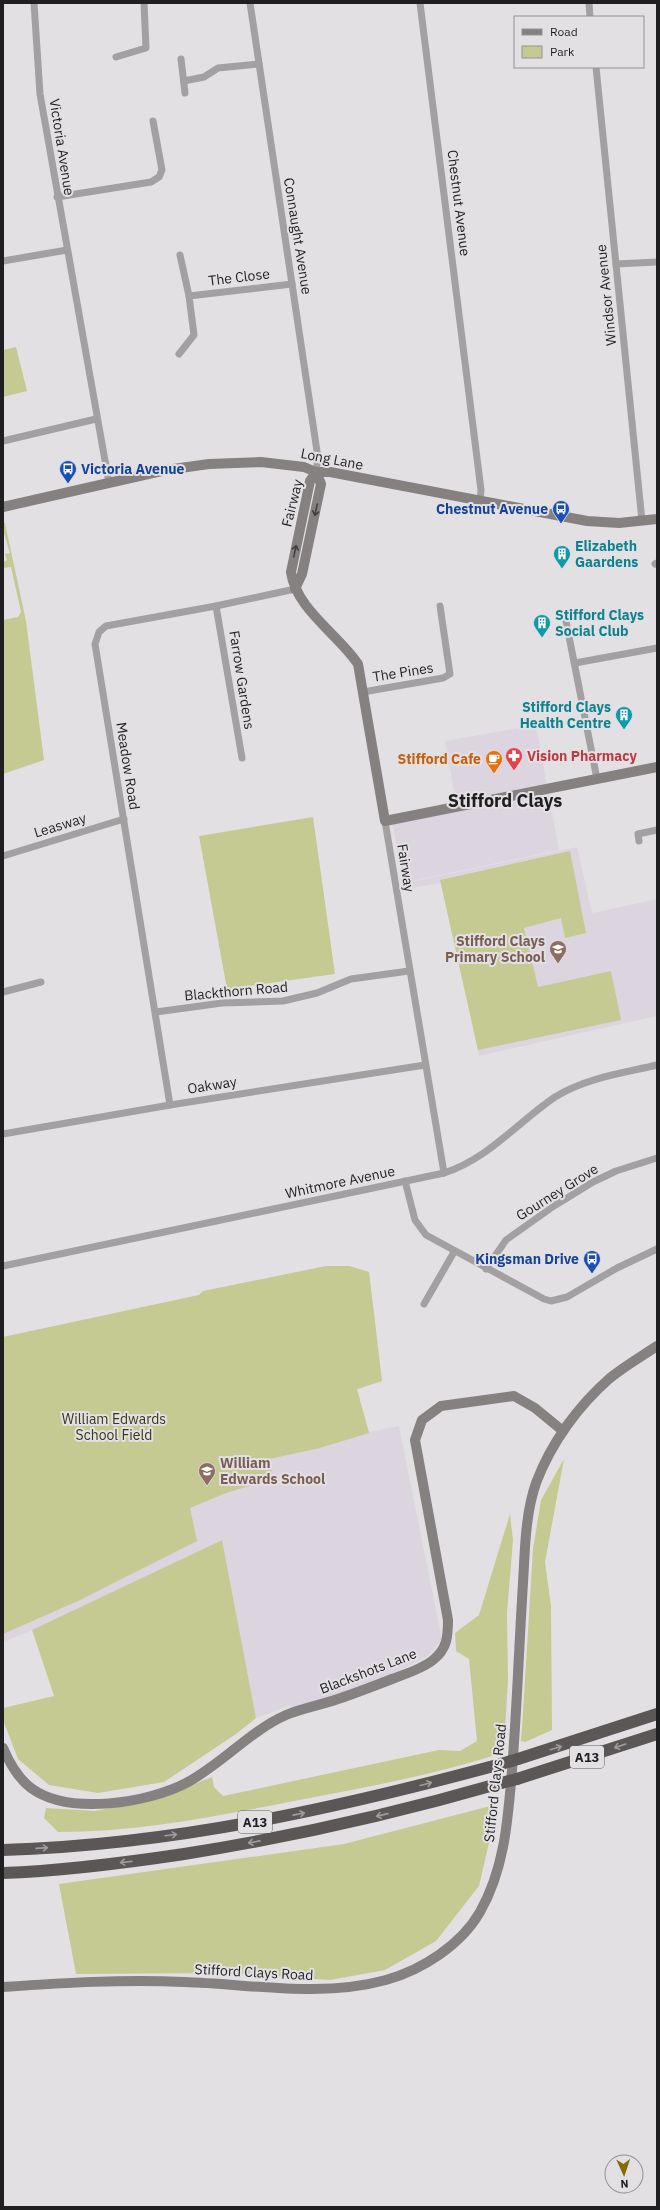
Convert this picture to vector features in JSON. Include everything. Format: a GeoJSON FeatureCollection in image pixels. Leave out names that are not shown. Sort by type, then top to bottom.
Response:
{"type":"FeatureCollection","features":[{"type":"Feature","properties":{"kind":"highway","name":"A13"},"geometry":{"type":"LineString","coordinates":[[3,1850],[124,1841],[234,1826],[334,1807],[501,1764],[657,1714]]}},
{"type":"Feature","properties":{"kind":"highway","name":"A13"},"geometry":{"type":"LineString","coordinates":[[3,1873],[128,1862],[227,1847],[326,1828],[408,1809],[517,1779],[657,1734]]}},
{"type":"Feature","properties":{"kind":"street","name":"Victoria Avenue"},"geometry":{"type":"LineString","coordinates":[[34,3],[40,94],[96,419],[109,483]]}},
{"type":"Feature","properties":{"kind":"street"},"geometry":{"type":"LineString","coordinates":[[116,57],[146,48],[144,3]]}},
{"type":"Feature","properties":{"kind":"street","name":"Connaught Avenue"},"geometry":{"type":"LineString","coordinates":[[250,3],[318,458],[316,472]]}},
{"type":"Feature","properties":{"kind":"street","name":"Chestnut Avenue"},"geometry":{"type":"LineString","coordinates":[[420,3],[482,490],[480,501]]}},
{"type":"Feature","properties":{"kind":"street"},"geometry":{"type":"LineString","coordinates":[[589,3],[590,16]]}},
{"type":"Feature","properties":{"kind":"street"},"geometry":{"type":"LineString","coordinates":[[181,59],[185,93]]}},
{"type":"Feature","properties":{"kind":"street"},"geometry":{"type":"LineString","coordinates":[[184,81],[204,77],[218,68],[259,64]]}},
{"type":"Feature","properties":{"kind":"street","name":"Windsor Avenue"},"geometry":{"type":"LineString","coordinates":[[596,68],[642,521]]}},
{"type":"Feature","properties":{"kind":"street"},"geometry":{"type":"LineString","coordinates":[[57,197],[151,182],[159,177],[162,170],[153,121]]}},
{"type":"Feature","properties":{"kind":"street"},"geometry":{"type":"LineString","coordinates":[[3,261],[67,250]]}},
{"type":"Feature","properties":{"kind":"street"},"geometry":{"type":"LineString","coordinates":[[179,354],[194,335],[189,296],[180,255]]}},
{"type":"Feature","properties":{"kind":"street"},"geometry":{"type":"LineString","coordinates":[[616,264],[657,262]]}},
{"type":"Feature","properties":{"kind":"street","name":"The Close"},"geometry":{"type":"LineString","coordinates":[[189,296],[292,284]]}},
{"type":"Feature","properties":{"kind":"street"},"geometry":{"type":"LineString","coordinates":[[3,441],[96,419]]}},
{"type":"Feature","properties":{"kind":"street","name":"Long Lane"},"geometry":{"type":"LineString","coordinates":[[3,507],[166,470],[222,462],[282,464],[304,467],[316,472],[330,472],[587,520],[619,523],[657,520]]}},
{"type":"Feature","properties":{"kind":"street","name":"Fairway"},"geometry":{"type":"LineString","coordinates":[[316,472],[321,484],[302,574],[295,589],[305,604],[351,653],[358,664],[444,1173]]}},
{"type":"Feature","properties":{"kind":"street","name":"Meadow Road"},"geometry":{"type":"LineString","coordinates":[[170,1105],[96,644],[99,632],[106,626],[124,621],[216,606],[295,589]]}},
{"type":"Feature","properties":{"kind":"street","name":"Farrow Gardens"},"geometry":{"type":"LineString","coordinates":[[216,606],[242,758]]}},
{"type":"Feature","properties":{"kind":"street","name":"The Pines"},"geometry":{"type":"LineString","coordinates":[[362,692],[443,678],[450,674],[440,606]]}},
{"type":"Feature","properties":{"kind":"street"},"geometry":{"type":"LineString","coordinates":[[566,616],[597,779]]}},
{"type":"Feature","properties":{"kind":"street"},"geometry":{"type":"LineString","coordinates":[[575,664],[657,648]]}},
{"type":"Feature","properties":{"kind":"street"},"geometry":{"type":"LineString","coordinates":[[384,821],[657,768]]}},
{"type":"Feature","properties":{"kind":"street","name":"Leasway"},"geometry":{"type":"LineString","coordinates":[[3,856],[124,819]]}},
{"type":"Feature","properties":{"kind":"street"},"geometry":{"type":"LineString","coordinates":[[639,841],[638,834],[657,830]]}},
{"type":"Feature","properties":{"kind":"street","name":"Blackthorn Road"},"geometry":{"type":"LineString","coordinates":[[156,1012],[222,1003],[283,1001],[317,993],[351,980],[410,971]]}},
{"type":"Feature","properties":{"kind":"street"},"geometry":{"type":"LineString","coordinates":[[3,992],[41,982]]}},
{"type":"Feature","properties":{"kind":"street","name":"Oakway"},"geometry":{"type":"LineString","coordinates":[[3,1134],[170,1105],[425,1065]]}},
{"type":"Feature","properties":{"kind":"street","name":"Whitmore Avenue"},"geometry":{"type":"LineString","coordinates":[[3,1266],[444,1173],[474,1160],[539,1109],[572,1088],[601,1078],[657,1065]]}},
{"type":"Feature","properties":{"kind":"street","name":"Gourney Grove"},"geometry":{"type":"LineString","coordinates":[[486,1269],[506,1240],[554,1206],[593,1182],[616,1171],[657,1158]]}},
{"type":"Feature","properties":{"kind":"street"},"geometry":{"type":"LineString","coordinates":[[404,1181],[412,1212],[419,1228],[426,1235],[454,1252],[537,1296],[551,1301],[558,1300],[657,1249]]}},
{"type":"Feature","properties":{"kind":"street"},"geometry":{"type":"LineString","coordinates":[[424,1304],[454,1252]]}},
{"type":"Feature","properties":{"kind":"street","name":"Stifford Clays Road"},"geometry":{"type":"LineString","coordinates":[[3,1987],[123,1981],[185,1982],[308,1990],[347,1988],[388,1980],[421,1967],[450,1947],[479,1913],[494,1879],[506,1835],[518,1705],[526,1527],[535,1486],[547,1458],[563,1431],[580,1408],[611,1377],[657,1346]]}},
{"type":"Feature","properties":{"kind":"street","name":"Blackshots Lane"},"geometry":{"type":"LineString","coordinates":[[3,1748],[8,1761],[30,1787],[53,1798],[72,1802],[108,1804],[155,1795],[187,1783],[218,1764],[258,1731],[286,1715],[369,1688],[414,1671],[432,1661],[441,1652],[448,1640],[448,1620],[415,1440],[422,1420],[441,1406],[514,1396],[535,1408],[563,1431]]}},
{"type":"Feature","properties":{"kind":"shaded area"},"geometry":{"type":"Polygon","coordinates":[[[536,725],[559,850],[403,883],[391,815],[456,802],[445,741],[536,725]]]}},
{"type":"Feature","properties":{"kind":"shaded area","name":"Stifford Clays Primary School"},"geometry":{"type":"Polygon","coordinates":[[[577,847],[592,913],[657,899],[657,1016],[479,1056],[441,883],[406,889],[406,883],[577,847]]]}},
{"type":"Feature","properties":{"kind":"shaded area","name":"William Edwards School Field"},"geometry":{"type":"Polygon","coordinates":[[[326,1266],[349,1266],[369,1272],[382,1381],[357,1390],[369,1432],[399,1426],[442,1640],[428,1656],[398,1671],[294,1711],[291,1705],[256,1718],[221,1540],[45,1625],[3,1642],[3,1337],[199,1295],[203,1291],[326,1266]]]}},
{"type":"Feature","properties":{"kind":"green space"},"geometry":{"type":"Polygon","coordinates":[[[16,347],[27,391],[3,397],[3,350],[16,347]]]}},
{"type":"Feature","properties":{"kind":"green space"},"geometry":{"type":"Polygon","coordinates":[[[3,523],[5,523],[26,621],[44,760],[3,774],[3,620],[18,617],[21,612],[11,567],[3,568],[3,562],[7,560],[5,554],[10,553],[3,530],[3,523]]]}},
{"type":"Feature","properties":{"kind":"green space"},"geometry":{"type":"Polygon","coordinates":[[[313,817],[335,974],[227,989],[199,836],[313,817]]]}},
{"type":"Feature","properties":{"kind":"green space","name":"Stifford Clays Primary School"},"geometry":{"type":"Polygon","coordinates":[[[570,851],[586,933],[565,938],[561,918],[524,928],[538,987],[611,971],[621,1020],[478,1050],[440,880],[570,851]]]}},
{"type":"Feature","properties":{"kind":"green space","name":"William Edwards School Field"},"geometry":{"type":"Polygon","coordinates":[[[326,1266],[349,1266],[369,1272],[382,1381],[357,1389],[369,1433],[320,1448],[269,1459],[273,1479],[226,1493],[190,1508],[197,1541],[78,1601],[3,1634],[3,1337],[199,1295],[203,1291],[326,1266]]]}},
{"type":"Feature","properties":{"kind":"green space"},"geometry":{"type":"Polygon","coordinates":[[[564,1459],[545,1562],[551,1606],[552,1730],[525,1742],[521,1741],[533,1549],[541,1500],[564,1459]]]}},
{"type":"Feature","properties":{"kind":"green space"},"geometry":{"type":"Polygon","coordinates":[[[510,1514],[513,1540],[507,1613],[508,1680],[505,1729],[496,1755],[471,1763],[393,1782],[174,1823],[116,1829],[58,1832],[44,1818],[46,1808],[95,1811],[159,1798],[212,1777],[214,1787],[223,1796],[439,1750],[460,1751],[477,1741],[469,1659],[456,1651],[455,1633],[479,1615],[510,1514]]]}},
{"type":"Feature","properties":{"kind":"green space"},"geometry":{"type":"Polygon","coordinates":[[[222,1540],[256,1718],[236,1734],[164,1782],[98,1793],[49,1785],[18,1759],[3,1720],[3,1708],[54,1696],[32,1630],[222,1540]]]}},
{"type":"Feature","properties":{"kind":"green space"},"geometry":{"type":"Polygon","coordinates":[[[498,1804],[479,1886],[436,1941],[385,1970],[330,1980],[228,1973],[76,1974],[59,1884],[344,1844],[498,1804]]]}},
{"type":"Feature","properties":{"kind":"place","name":"Victoria Avenue"},"geometry":{"type":"Point","coordinates":[68,484]}},
{"type":"Feature","properties":{"kind":"place","name":"Chestnut Avenue"},"geometry":{"type":"Point","coordinates":[561,524]}},
{"type":"Feature","properties":{"kind":"place","name":"Elizabeth Gaardens"},"geometry":{"type":"Point","coordinates":[562,569]}},
{"type":"Feature","properties":{"kind":"place","name":"Stifford Clays Social Club"},"geometry":{"type":"Point","coordinates":[542,638]}},
{"type":"Feature","properties":{"kind":"place","name":"Stifford Clays Health Centre"},"geometry":{"type":"Point","coordinates":[624,730]}},
{"type":"Feature","properties":{"kind":"place","name":"Vision Pharmacy"},"geometry":{"type":"Point","coordinates":[514,771]}},
{"type":"Feature","properties":{"kind":"place","name":"Stifford Cafe"},"geometry":{"type":"Point","coordinates":[494,774]}},
{"type":"Feature","properties":{"kind":"place","name":"Stifford Clays Primary School"},"geometry":{"type":"Point","coordinates":[558,964]}},
{"type":"Feature","properties":{"kind":"place","name":"Kingsman Drive"},"geometry":{"type":"Point","coordinates":[592,1274]}},
{"type":"Feature","properties":{"kind":"place","name":"William Edwards School"},"geometry":{"type":"Point","coordinates":[207,1486]}},
{"type":"Feature","properties":{"kind":"district","name":"Stifford Clays"},"geometry":{"type":"Point","coordinates":[505,800]}}]}
